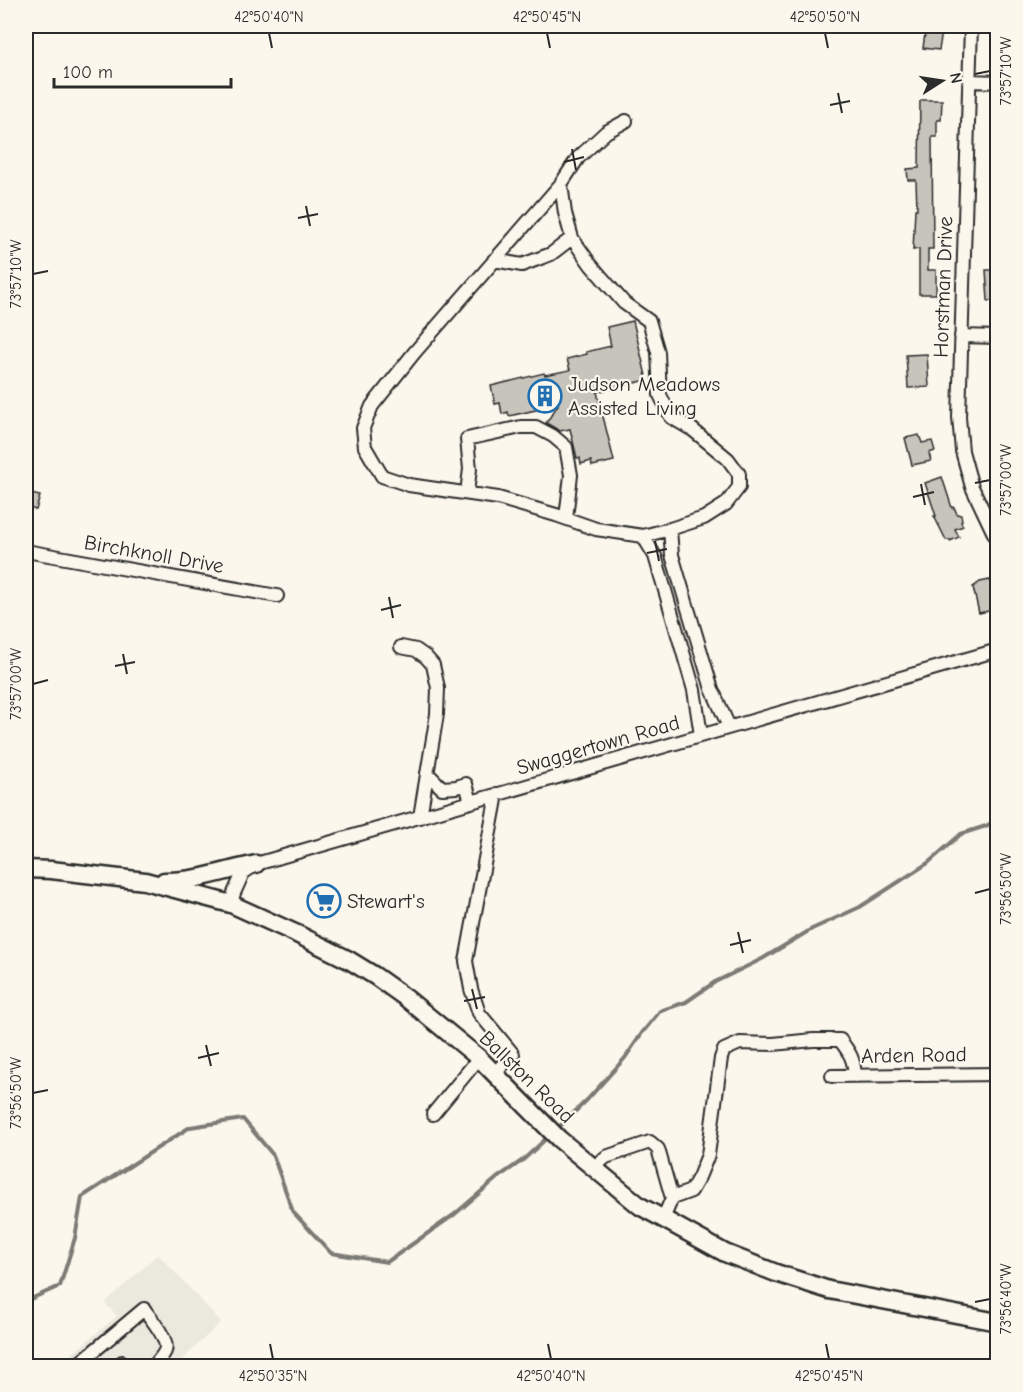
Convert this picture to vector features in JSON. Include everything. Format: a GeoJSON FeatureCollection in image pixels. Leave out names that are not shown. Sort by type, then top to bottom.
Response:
{"type":"FeatureCollection","features":[{"type":"Feature","properties":{"kind":"main road"},"geometry":{"type":"LineString","coordinates":[[145,881],[174,881],[256,864]]}},
{"type":"Feature","properties":{"kind":"main road","name":"Ballston Road"},"geometry":{"type":"LineString","coordinates":[[26,869],[145,881],[231,904],[304,937],[349,960],[406,998],[479,1058],[553,1133],[640,1206],[663,1219],[725,1253],[829,1290],[998,1322]]}},
{"type":"Feature","properties":{"kind":"street","name":"Horstman Drive"},"geometry":{"type":"LineString","coordinates":[[971,26],[959,417],[962,451],[972,487],[998,542]]}},
{"type":"Feature","properties":{"kind":"street"},"geometry":{"type":"LineString","coordinates":[[970,81],[998,82]]}},
{"type":"Feature","properties":{"kind":"street"},"geometry":{"type":"LineString","coordinates":[[561,184],[565,213],[572,238],[591,265],[624,303],[649,321],[658,352],[660,396],[671,417],[693,429],[728,459],[739,474],[740,487],[726,504],[704,518],[643,536],[596,529],[498,498],[409,484],[382,476],[365,447],[363,428],[372,406],[414,353],[561,184],[578,158],[606,132],[626,122]]}},
{"type":"Feature","properties":{"kind":"street"},"geometry":{"type":"LineString","coordinates":[[494,260],[522,265],[551,255],[572,238]]}},
{"type":"Feature","properties":{"kind":"street"},"geometry":{"type":"LineString","coordinates":[[961,336],[998,337]]}},
{"type":"Feature","properties":{"kind":"street"},"geometry":{"type":"LineString","coordinates":[[467,493],[470,469],[467,439],[521,427],[536,428],[553,436],[566,447],[571,475],[566,518]]}},
{"type":"Feature","properties":{"kind":"street"},"geometry":{"type":"LineString","coordinates":[[670,529],[672,555],[712,689],[729,727]]}},
{"type":"Feature","properties":{"kind":"street"},"geometry":{"type":"LineString","coordinates":[[643,536],[655,556],[694,690],[701,735]]}},
{"type":"Feature","properties":{"kind":"street","name":"Birchknoll Drive"},"geometry":{"type":"LineString","coordinates":[[26,551],[277,596]]}},
{"type":"Feature","properties":{"kind":"street"},"geometry":{"type":"LineString","coordinates":[[401,647],[416,650],[426,657],[433,665],[438,688],[437,714],[420,817]]}},
{"type":"Feature","properties":{"kind":"street","name":"Swaggertown Road"},"geometry":{"type":"LineString","coordinates":[[256,864],[998,651]]}},
{"type":"Feature","properties":{"kind":"street"},"geometry":{"type":"LineString","coordinates":[[427,773],[442,788],[456,788],[466,784],[471,802]]}},
{"type":"Feature","properties":{"kind":"street"},"geometry":{"type":"LineString","coordinates":[[495,1073],[513,1054],[479,1013],[471,989],[466,961],[497,794]]}},
{"type":"Feature","properties":{"kind":"street"},"geometry":{"type":"LineString","coordinates":[[231,904],[243,873],[256,864]]}},
{"type":"Feature","properties":{"kind":"street"},"geometry":{"type":"LineString","coordinates":[[672,1198],[691,1191],[708,1155],[724,1050],[740,1043],[773,1044],[840,1040],[850,1054],[855,1076]]}},
{"type":"Feature","properties":{"kind":"street"},"geometry":{"type":"LineString","coordinates":[[433,1114],[479,1058]]}},
{"type":"Feature","properties":{"kind":"street","name":"Arden Road"},"geometry":{"type":"LineString","coordinates":[[832,1076],[998,1074]]}},
{"type":"Feature","properties":{"kind":"street"},"geometry":{"type":"LineString","coordinates":[[593,1167],[606,1157],[650,1142],[658,1149],[672,1198],[663,1219]]}},
{"type":"Feature","properties":{"kind":"street"},"geometry":{"type":"LineString","coordinates":[[76,1366],[144,1309],[166,1344],[166,1351],[154,1366]]}},
{"type":"Feature","properties":{"kind":"shaded area"},"geometry":{"type":"Polygon","coordinates":[[[158,1254],[221,1322],[176,1366],[57,1366],[117,1316],[105,1303],[158,1254]]]}},
{"type":"Feature","properties":{"kind":"building"},"geometry":{"type":"Polygon","coordinates":[[[926,26],[943,26],[939,50],[923,48],[926,26]]]}},
{"type":"Feature","properties":{"kind":"building"},"geometry":{"type":"Polygon","coordinates":[[[920,100],[942,100],[941,120],[937,120],[937,137],[932,137],[933,249],[928,249],[928,270],[936,270],[936,294],[919,294],[919,249],[913,250],[915,209],[917,209],[916,180],[908,180],[907,169],[919,168],[920,100]]]}},
{"type":"Feature","properties":{"kind":"building"},"geometry":{"type":"Polygon","coordinates":[[[986,270],[998,270],[998,301],[988,301],[986,270]]]}},
{"type":"Feature","properties":{"kind":"building","name":"Judson Meadows Assisted Living"},"geometry":{"type":"Polygon","coordinates":[[[633,321],[647,380],[597,392],[614,461],[592,466],[591,461],[581,464],[580,458],[577,458],[570,429],[560,431],[546,423],[558,405],[509,416],[508,412],[502,414],[500,403],[495,404],[491,386],[544,373],[545,375],[570,370],[567,359],[611,346],[607,327],[633,321]]]}},
{"type":"Feature","properties":{"kind":"building"},"geometry":{"type":"Polygon","coordinates":[[[927,354],[929,387],[908,388],[906,355],[927,354]]]}},
{"type":"Feature","properties":{"kind":"building"},"geometry":{"type":"Polygon","coordinates":[[[919,435],[922,443],[932,441],[935,451],[929,453],[931,461],[912,465],[905,438],[919,435]]]}},
{"type":"Feature","properties":{"kind":"building"},"geometry":{"type":"Polygon","coordinates":[[[942,477],[952,508],[954,507],[957,514],[961,515],[963,526],[955,529],[959,537],[950,541],[946,540],[934,516],[936,516],[925,483],[942,477]]]}},
{"type":"Feature","properties":{"kind":"building"},"geometry":{"type":"Polygon","coordinates":[[[26,493],[40,496],[36,510],[26,507],[26,493]]]}},
{"type":"Feature","properties":{"kind":"building"},"geometry":{"type":"Polygon","coordinates":[[[990,580],[992,591],[998,590],[998,609],[979,613],[973,587],[980,582],[990,580]]]}},
{"type":"Feature","properties":{"kind":"waterway"},"geometry":{"type":"LineString","coordinates":[[557,1129],[625,1058],[660,1011],[686,1002],[715,982],[762,959],[812,929],[860,907],[928,863],[961,834],[986,826],[998,819]]}},
{"type":"Feature","properties":{"kind":"waterway"},"geometry":{"type":"LineString","coordinates":[[26,1301],[60,1286],[75,1238],[82,1197],[190,1127],[243,1119],[273,1155],[293,1212],[331,1253],[387,1262],[455,1214],[497,1178],[523,1160],[549,1136]]}},
{"type":"Feature","properties":{"kind":"place","name":"Judson Meadows Assisted Living"},"geometry":{"type":"Point","coordinates":[545,396]}},
{"type":"Feature","properties":{"kind":"place","name":"Stewart's"},"geometry":{"type":"Point","coordinates":[324,901]}}]}
